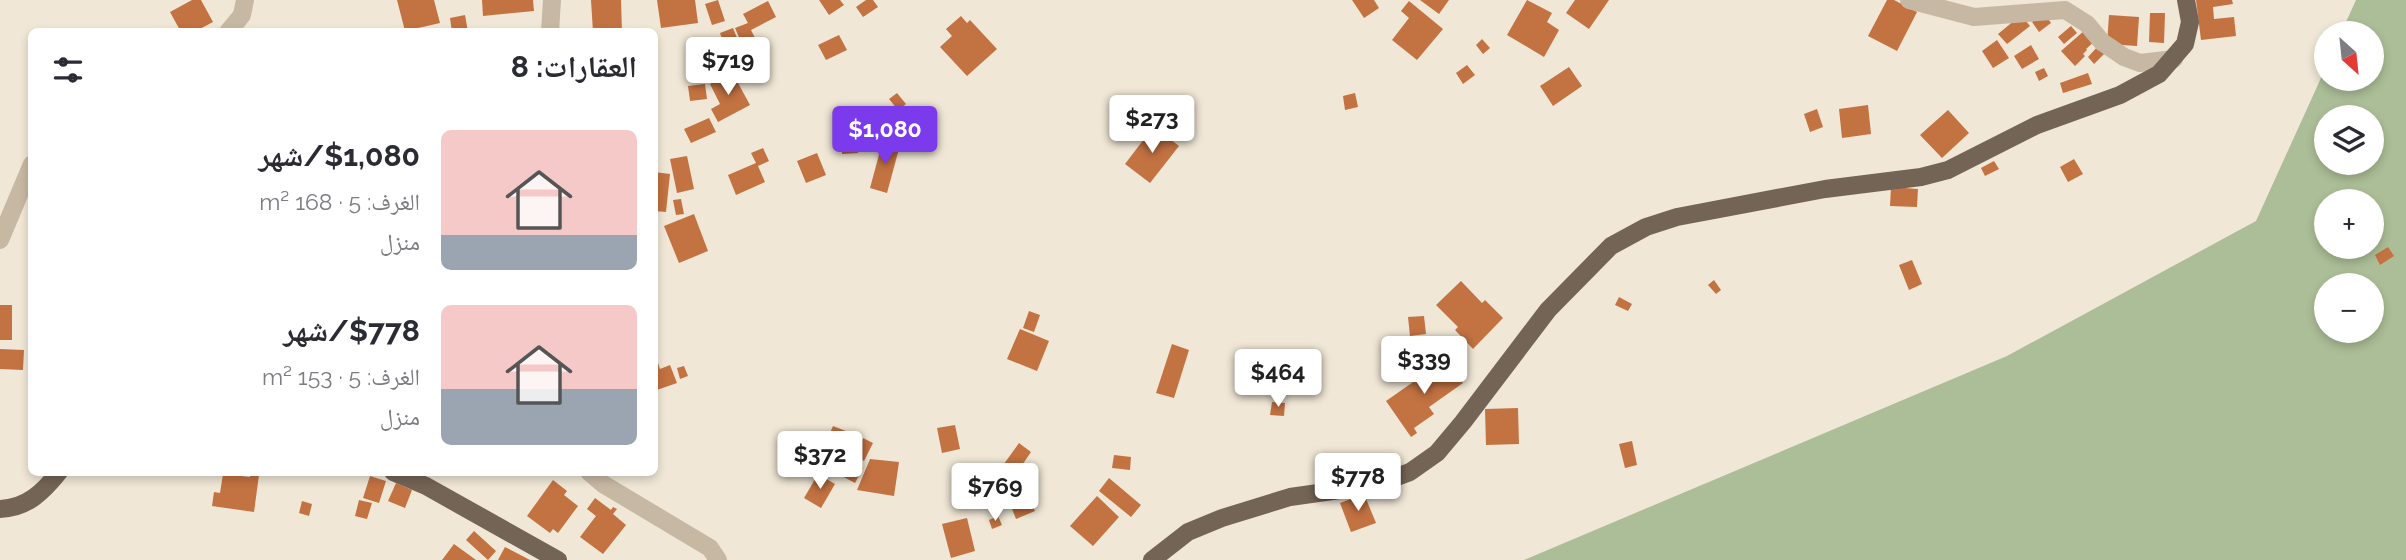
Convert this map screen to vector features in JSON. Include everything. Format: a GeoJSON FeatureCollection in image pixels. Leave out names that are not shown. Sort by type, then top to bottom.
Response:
{"type":"FeatureCollection","features":[{"type":"Feature","properties":{"kind":"main road"},"geometry":{"type":"LineString","coordinates":[[1152,560],[1188,532],[1222,518],[1290,497],[1375,485],[1410,472],[1437,453],[1548,310],[1582,274],[1611,246],[1646,227],[1677,216],[1825,189],[1921,177],[1948,170],[2037,125],[2120,95],[2159,74],[2185,44],[2190,22],[2186,0]]}},
{"type":"Feature","properties":{"kind":"main road"},"geometry":{"type":"LineString","coordinates":[[0,509],[10,509],[31,501],[42,493],[56,476]]}},
{"type":"Feature","properties":{"kind":"main road"},"geometry":{"type":"LineString","coordinates":[[403,476],[426,485],[558,560]]}},
{"type":"Feature","properties":{"kind":"street"},"geometry":{"type":"LineString","coordinates":[[232,28],[242,15],[245,0]]}},
{"type":"Feature","properties":{"kind":"street"},"geometry":{"type":"LineString","coordinates":[[550,28],[552,0]]}},
{"type":"Feature","properties":{"kind":"street"},"geometry":{"type":"LineString","coordinates":[[1909,0],[1974,18],[2065,10],[2087,24],[2102,42],[2124,57],[2140,63],[2174,59]]}},
{"type":"Feature","properties":{"kind":"street"},"geometry":{"type":"LineString","coordinates":[[0,240],[28,174]]}},
{"type":"Feature","properties":{"kind":"street"},"geometry":{"type":"LineString","coordinates":[[594,476],[611,489],[710,548],[718,560]]}},
{"type":"Feature","properties":{"kind":"green space"},"geometry":{"type":"Polygon","coordinates":[[[2356,0],[2406,0],[2406,560],[1524,560],[2007,356],[2256,221],[2315,91],[2384,91],[2384,21],[2346,21],[2356,0]]]}},
{"type":"Feature","properties":{"kind":"building"},"geometry":{"type":"Polygon","coordinates":[[[192,0],[201,0],[213,22],[202,28],[179,28],[170,12],[192,0]]]}},
{"type":"Feature","properties":{"kind":"building"},"geometry":{"type":"Polygon","coordinates":[[[397,0],[434,0],[440,23],[404,28],[397,0]]]}},
{"type":"Feature","properties":{"kind":"building"},"geometry":{"type":"Polygon","coordinates":[[[482,0],[533,0],[534,11],[483,16],[482,0]]]}},
{"type":"Feature","properties":{"kind":"building"},"geometry":{"type":"Polygon","coordinates":[[[591,0],[621,0],[622,28],[593,28],[591,0]]]}},
{"type":"Feature","properties":{"kind":"building"},"geometry":{"type":"Polygon","coordinates":[[[657,0],[695,0],[698,23],[661,28],[657,0]]]}},
{"type":"Feature","properties":{"kind":"building"},"geometry":{"type":"Polygon","coordinates":[[[718,0],[725,21],[712,25],[705,4],[718,0]]]}},
{"type":"Feature","properties":{"kind":"building"},"geometry":{"type":"Polygon","coordinates":[[[819,0],[840,0],[844,5],[829,15],[819,0]]]}},
{"type":"Feature","properties":{"kind":"building"},"geometry":{"type":"Polygon","coordinates":[[[866,0],[873,0],[878,7],[863,17],[856,7],[866,0]]]}},
{"type":"Feature","properties":{"kind":"building"},"geometry":{"type":"Polygon","coordinates":[[[1352,0],[1374,0],[1379,8],[1364,18],[1352,0]]]}},
{"type":"Feature","properties":{"kind":"building"},"geometry":{"type":"Polygon","coordinates":[[[1420,0],[1449,0],[1439,14],[1420,0]]]}},
{"type":"Feature","properties":{"kind":"building"},"geometry":{"type":"Polygon","coordinates":[[[1527,0],[1552,13],[1547,22],[1559,30],[1544,57],[1507,35],[1527,0]]]}},
{"type":"Feature","properties":{"kind":"building"},"geometry":{"type":"Polygon","coordinates":[[[1575,0],[1609,0],[1589,29],[1566,13],[1575,0]]]}},
{"type":"Feature","properties":{"kind":"building"},"geometry":{"type":"Polygon","coordinates":[[[1887,0],[1894,0],[1917,12],[1897,51],[1868,36],[1887,0]]]}},
{"type":"Feature","properties":{"kind":"building"},"geometry":{"type":"Polygon","coordinates":[[[2196,0],[2232,0],[2233,4],[2213,7],[2214,19],[2234,17],[2236,36],[2201,40],[2196,0]]]}},
{"type":"Feature","properties":{"kind":"building"},"geometry":{"type":"Polygon","coordinates":[[[768,1],[776,17],[751,30],[755,38],[742,44],[735,28],[748,23],[743,14],[768,1]]]}},
{"type":"Feature","properties":{"kind":"building"},"geometry":{"type":"Polygon","coordinates":[[[1409,1],[1443,29],[1417,60],[1392,40],[1409,18],[1401,11],[1409,1]]]}},
{"type":"Feature","properties":{"kind":"building"},"geometry":{"type":"Polygon","coordinates":[[[2044,13],[2051,23],[2039,32],[2032,22],[2044,13]]]}},
{"type":"Feature","properties":{"kind":"building"},"geometry":{"type":"Polygon","coordinates":[[[2150,13],[2165,13],[2164,43],[2149,42],[2150,13]]]}},
{"type":"Feature","properties":{"kind":"building"},"geometry":{"type":"Polygon","coordinates":[[[465,15],[467,28],[451,28],[450,18],[465,15]]]}},
{"type":"Feature","properties":{"kind":"building"},"geometry":{"type":"Polygon","coordinates":[[[2021,15],[2030,26],[2007,44],[1998,34],[2021,15]]]}},
{"type":"Feature","properties":{"kind":"building"},"geometry":{"type":"Polygon","coordinates":[[[2109,15],[2139,17],[2137,46],[2107,44],[2109,15]]]}},
{"type":"Feature","properties":{"kind":"building"},"geometry":{"type":"Polygon","coordinates":[[[961,16],[967,23],[970,20],[997,49],[967,76],[940,47],[952,36],[946,29],[961,16]]]}},
{"type":"Feature","properties":{"kind":"building"},"geometry":{"type":"Polygon","coordinates":[[[2071,26],[2077,33],[2064,44],[2058,37],[2071,26]]]}},
{"type":"Feature","properties":{"kind":"building"},"geometry":{"type":"Polygon","coordinates":[[[733,28],[741,48],[727,53],[720,33],[733,28]]]}},
{"type":"Feature","properties":{"kind":"building"},"geometry":{"type":"Polygon","coordinates":[[[2085,30],[2095,41],[2075,66],[2061,51],[2085,30]]]}},
{"type":"Feature","properties":{"kind":"building"},"geometry":{"type":"Polygon","coordinates":[[[839,35],[847,50],[826,60],[818,45],[839,35]]]}},
{"type":"Feature","properties":{"kind":"building"},"geometry":{"type":"Polygon","coordinates":[[[1482,39],[1490,48],[1483,54],[1476,45],[1482,39]]]}},
{"type":"Feature","properties":{"kind":"building"},"geometry":{"type":"Polygon","coordinates":[[[1997,40],[2009,58],[1993,68],[1982,51],[1997,40]]]}},
{"type":"Feature","properties":{"kind":"building"},"geometry":{"type":"Polygon","coordinates":[[[2031,45],[2039,59],[2022,69],[2014,56],[2031,45]]]}},
{"type":"Feature","properties":{"kind":"building"},"geometry":{"type":"Polygon","coordinates":[[[2099,45],[2106,52],[2094,64],[2088,57],[2099,45]]]}},
{"type":"Feature","properties":{"kind":"building"},"geometry":{"type":"Polygon","coordinates":[[[1467,65],[1475,75],[1463,84],[1456,73],[1467,65]]]}},
{"type":"Feature","properties":{"kind":"building"},"geometry":{"type":"Polygon","coordinates":[[[1569,67],[1582,86],[1553,106],[1540,86],[1569,67]]]}},
{"type":"Feature","properties":{"kind":"building"},"geometry":{"type":"Polygon","coordinates":[[[2044,68],[2048,76],[2039,81],[2035,72],[2044,68]]]}},
{"type":"Feature","properties":{"kind":"building"},"geometry":{"type":"Polygon","coordinates":[[[732,72],[750,105],[718,122],[711,109],[720,104],[710,84],[732,72]]]}},
{"type":"Feature","properties":{"kind":"building"},"geometry":{"type":"Polygon","coordinates":[[[2088,73],[2092,84],[2063,93],[2060,83],[2088,73]]]}},
{"type":"Feature","properties":{"kind":"building"},"geometry":{"type":"Polygon","coordinates":[[[705,84],[707,99],[690,101],[688,86],[705,84]]]}},
{"type":"Feature","properties":{"kind":"building"},"geometry":{"type":"Polygon","coordinates":[[[897,93],[906,104],[898,110],[889,99],[897,93]]]}},
{"type":"Feature","properties":{"kind":"building"},"geometry":{"type":"Polygon","coordinates":[[[1355,93],[1358,107],[1345,110],[1343,96],[1355,93]]]}},
{"type":"Feature","properties":{"kind":"building"},"geometry":{"type":"Polygon","coordinates":[[[1868,105],[1871,134],[1842,138],[1839,109],[1868,105]]]}},
{"type":"Feature","properties":{"kind":"building"},"geometry":{"type":"Polygon","coordinates":[[[1817,109],[1823,127],[1810,132],[1804,114],[1817,109]]]}},
{"type":"Feature","properties":{"kind":"building"},"geometry":{"type":"Polygon","coordinates":[[[1948,110],[1969,133],[1942,158],[1920,135],[1948,110]]]}},
{"type":"Feature","properties":{"kind":"building"},"geometry":{"type":"Polygon","coordinates":[[[709,118],[716,132],[691,143],[684,129],[709,118]]]}},
{"type":"Feature","properties":{"kind":"building"},"geometry":{"type":"Polygon","coordinates":[[[1154,126],[1179,146],[1150,183],[1125,164],[1154,126]]]}},
{"type":"Feature","properties":{"kind":"building"},"geometry":{"type":"Polygon","coordinates":[[[855,130],[858,153],[842,154],[840,131],[855,130]]]}},
{"type":"Feature","properties":{"kind":"building"},"geometry":{"type":"Polygon","coordinates":[[[883,140],[900,145],[887,193],[870,188],[883,140]]]}},
{"type":"Feature","properties":{"kind":"building"},"geometry":{"type":"Polygon","coordinates":[[[763,148],[769,161],[758,166],[765,182],[736,195],[728,175],[756,163],[751,153],[763,148]]]}},
{"type":"Feature","properties":{"kind":"building"},"geometry":{"type":"Polygon","coordinates":[[[817,153],[826,175],[806,183],[797,161],[817,153]]]}},
{"type":"Feature","properties":{"kind":"building"},"geometry":{"type":"Polygon","coordinates":[[[687,156],[694,189],[677,193],[670,159],[687,156]]]}},
{"type":"Feature","properties":{"kind":"building"},"geometry":{"type":"Polygon","coordinates":[[[2074,159],[2083,174],[2068,182],[2060,167],[2074,159]]]}},
{"type":"Feature","properties":{"kind":"building"},"geometry":{"type":"Polygon","coordinates":[[[1994,161],[1999,169],[1985,176],[1981,168],[1994,161]]]}},
{"type":"Feature","properties":{"kind":"building"},"geometry":{"type":"Polygon","coordinates":[[[658,172],[670,174],[666,212],[658,211],[658,172]]]}},
{"type":"Feature","properties":{"kind":"building"},"geometry":{"type":"Polygon","coordinates":[[[1891,187],[1918,189],[1917,207],[1890,206],[1891,187]]]}},
{"type":"Feature","properties":{"kind":"building"},"geometry":{"type":"Polygon","coordinates":[[[681,199],[684,214],[676,215],[673,200],[681,199]]]}},
{"type":"Feature","properties":{"kind":"building"},"geometry":{"type":"Polygon","coordinates":[[[694,214],[708,251],[679,263],[664,226],[694,214]]]}},
{"type":"Feature","properties":{"kind":"building"},"geometry":{"type":"Polygon","coordinates":[[[2388,247],[2394,256],[2380,265],[2377,259],[2384,259],[2384,249],[2388,247]]]}},
{"type":"Feature","properties":{"kind":"building"},"geometry":{"type":"Polygon","coordinates":[[[1912,260],[1922,284],[1909,290],[1899,265],[1912,260]]]}},
{"type":"Feature","properties":{"kind":"building"},"geometry":{"type":"Polygon","coordinates":[[[1714,280],[1721,290],[1716,294],[1708,285],[1714,280]]]}},
{"type":"Feature","properties":{"kind":"building"},"geometry":{"type":"Polygon","coordinates":[[[1461,281],[1482,303],[1485,300],[1503,318],[1473,349],[1455,330],[1458,327],[1436,305],[1461,281]]]}},
{"type":"Feature","properties":{"kind":"building"},"geometry":{"type":"Polygon","coordinates":[[[1619,297],[1632,304],[1628,311],[1615,305],[1619,297]]]}},
{"type":"Feature","properties":{"kind":"building"},"geometry":{"type":"Polygon","coordinates":[[[0,305],[12,305],[12,340],[0,340],[0,305]]]}},
{"type":"Feature","properties":{"kind":"building"},"geometry":{"type":"Polygon","coordinates":[[[1029,311],[1040,315],[1034,332],[1023,328],[1029,311]]]}},
{"type":"Feature","properties":{"kind":"building"},"geometry":{"type":"Polygon","coordinates":[[[1424,316],[1426,334],[1410,336],[1408,317],[1424,316]]]}},
{"type":"Feature","properties":{"kind":"building"},"geometry":{"type":"Polygon","coordinates":[[[1020,329],[1049,341],[1037,371],[1007,359],[1020,329]]]}},
{"type":"Feature","properties":{"kind":"building"},"geometry":{"type":"Polygon","coordinates":[[[1172,344],[1189,350],[1174,398],[1156,393],[1172,344]]]}},
{"type":"Feature","properties":{"kind":"building"},"geometry":{"type":"Polygon","coordinates":[[[0,349],[24,350],[23,370],[0,369],[0,349]]]}},
{"type":"Feature","properties":{"kind":"building"},"geometry":{"type":"Polygon","coordinates":[[[1446,359],[1463,383],[1429,407],[1434,414],[1414,428],[1417,433],[1411,437],[1386,401],[1446,359]]]}},
{"type":"Feature","properties":{"kind":"building"},"geometry":{"type":"Polygon","coordinates":[[[658,363],[660,369],[670,365],[677,383],[658,390],[658,363]]]}},
{"type":"Feature","properties":{"kind":"building"},"geometry":{"type":"Polygon","coordinates":[[[684,366],[688,376],[680,379],[677,368],[684,366]]]}},
{"type":"Feature","properties":{"kind":"building"},"geometry":{"type":"Polygon","coordinates":[[[1272,402],[1285,403],[1284,416],[1270,415],[1272,402]]]}},
{"type":"Feature","properties":{"kind":"building"},"geometry":{"type":"Polygon","coordinates":[[[1518,408],[1519,444],[1486,445],[1485,409],[1518,408]]]}},
{"type":"Feature","properties":{"kind":"building"},"geometry":{"type":"Polygon","coordinates":[[[955,425],[960,449],[942,453],[937,428],[955,425]]]}},
{"type":"Feature","properties":{"kind":"building"},"geometry":{"type":"Polygon","coordinates":[[[833,426],[851,433],[841,454],[824,447],[833,426]]]}},
{"type":"Feature","properties":{"kind":"building"},"geometry":{"type":"Polygon","coordinates":[[[863,438],[873,443],[864,461],[854,456],[863,438]]]}},
{"type":"Feature","properties":{"kind":"building"},"geometry":{"type":"Polygon","coordinates":[[[1632,441],[1637,465],[1625,468],[1619,444],[1632,441]]]}},
{"type":"Feature","properties":{"kind":"building"},"geometry":{"type":"Polygon","coordinates":[[[1019,443],[1031,452],[1014,477],[1001,468],[1019,443]]]}},
{"type":"Feature","properties":{"kind":"building"},"geometry":{"type":"Polygon","coordinates":[[[826,453],[839,459],[832,472],[820,465],[826,453]]]}},
{"type":"Feature","properties":{"kind":"building"},"geometry":{"type":"Polygon","coordinates":[[[1114,455],[1131,457],[1130,470],[1112,468],[1114,455]]]}},
{"type":"Feature","properties":{"kind":"building"},"geometry":{"type":"Polygon","coordinates":[[[870,459],[899,462],[894,496],[857,490],[870,459]]]}},
{"type":"Feature","properties":{"kind":"building"},"geometry":{"type":"Polygon","coordinates":[[[847,460],[863,468],[855,483],[840,475],[847,460]]]}},
{"type":"Feature","properties":{"kind":"building"},"geometry":{"type":"Polygon","coordinates":[[[818,474],[835,484],[821,508],[804,498],[818,474]]]}},
{"type":"Feature","properties":{"kind":"building"},"geometry":{"type":"Polygon","coordinates":[[[223,476],[259,476],[254,512],[212,506],[214,492],[220,493],[223,476]]]}},
{"type":"Feature","properties":{"kind":"building"},"geometry":{"type":"Polygon","coordinates":[[[370,476],[386,481],[379,503],[363,498],[370,476]]]}},
{"type":"Feature","properties":{"kind":"building"},"geometry":{"type":"Polygon","coordinates":[[[1109,478],[1141,505],[1131,517],[1099,491],[1109,478]]]}},
{"type":"Feature","properties":{"kind":"building"},"geometry":{"type":"Polygon","coordinates":[[[1021,479],[1035,511],[1016,519],[1003,486],[1021,479]]]}},
{"type":"Feature","properties":{"kind":"building"},"geometry":{"type":"Polygon","coordinates":[[[553,480],[567,491],[564,495],[578,506],[558,533],[553,529],[550,533],[527,516],[553,480]]]}},
{"type":"Feature","properties":{"kind":"building"},"geometry":{"type":"Polygon","coordinates":[[[396,483],[412,490],[405,508],[388,501],[396,483]]]}},
{"type":"Feature","properties":{"kind":"building"},"geometry":{"type":"Polygon","coordinates":[[[1364,494],[1376,523],[1351,532],[1340,503],[1364,494]]]}},
{"type":"Feature","properties":{"kind":"building"},"geometry":{"type":"Polygon","coordinates":[[[1097,496],[1119,517],[1093,546],[1070,526],[1097,496]]]}},
{"type":"Feature","properties":{"kind":"building"},"geometry":{"type":"Polygon","coordinates":[[[595,498],[611,510],[613,507],[617,509],[613,514],[626,525],[603,554],[580,537],[596,516],[587,509],[595,498]]]}},
{"type":"Feature","properties":{"kind":"building"},"geometry":{"type":"Polygon","coordinates":[[[359,500],[372,503],[367,519],[355,516],[359,500]]]}},
{"type":"Feature","properties":{"kind":"building"},"geometry":{"type":"Polygon","coordinates":[[[302,501],[312,504],[309,516],[299,513],[302,501]]]}},
{"type":"Feature","properties":{"kind":"building"},"geometry":{"type":"Polygon","coordinates":[[[998,516],[1002,525],[992,529],[989,520],[998,516]]]}},
{"type":"Feature","properties":{"kind":"building"},"geometry":{"type":"Polygon","coordinates":[[[967,518],[975,551],[951,558],[942,524],[967,518]]]}},
{"type":"Feature","properties":{"kind":"building"},"geometry":{"type":"Polygon","coordinates":[[[474,531],[496,551],[488,560],[466,540],[474,531]]]}},
{"type":"Feature","properties":{"kind":"building"},"geometry":{"type":"Polygon","coordinates":[[[454,544],[476,560],[442,560],[454,544]]]}},
{"type":"Feature","properties":{"kind":"building"},"geometry":{"type":"Polygon","coordinates":[[[505,547],[530,560],[498,560],[505,547]]]}}]}
